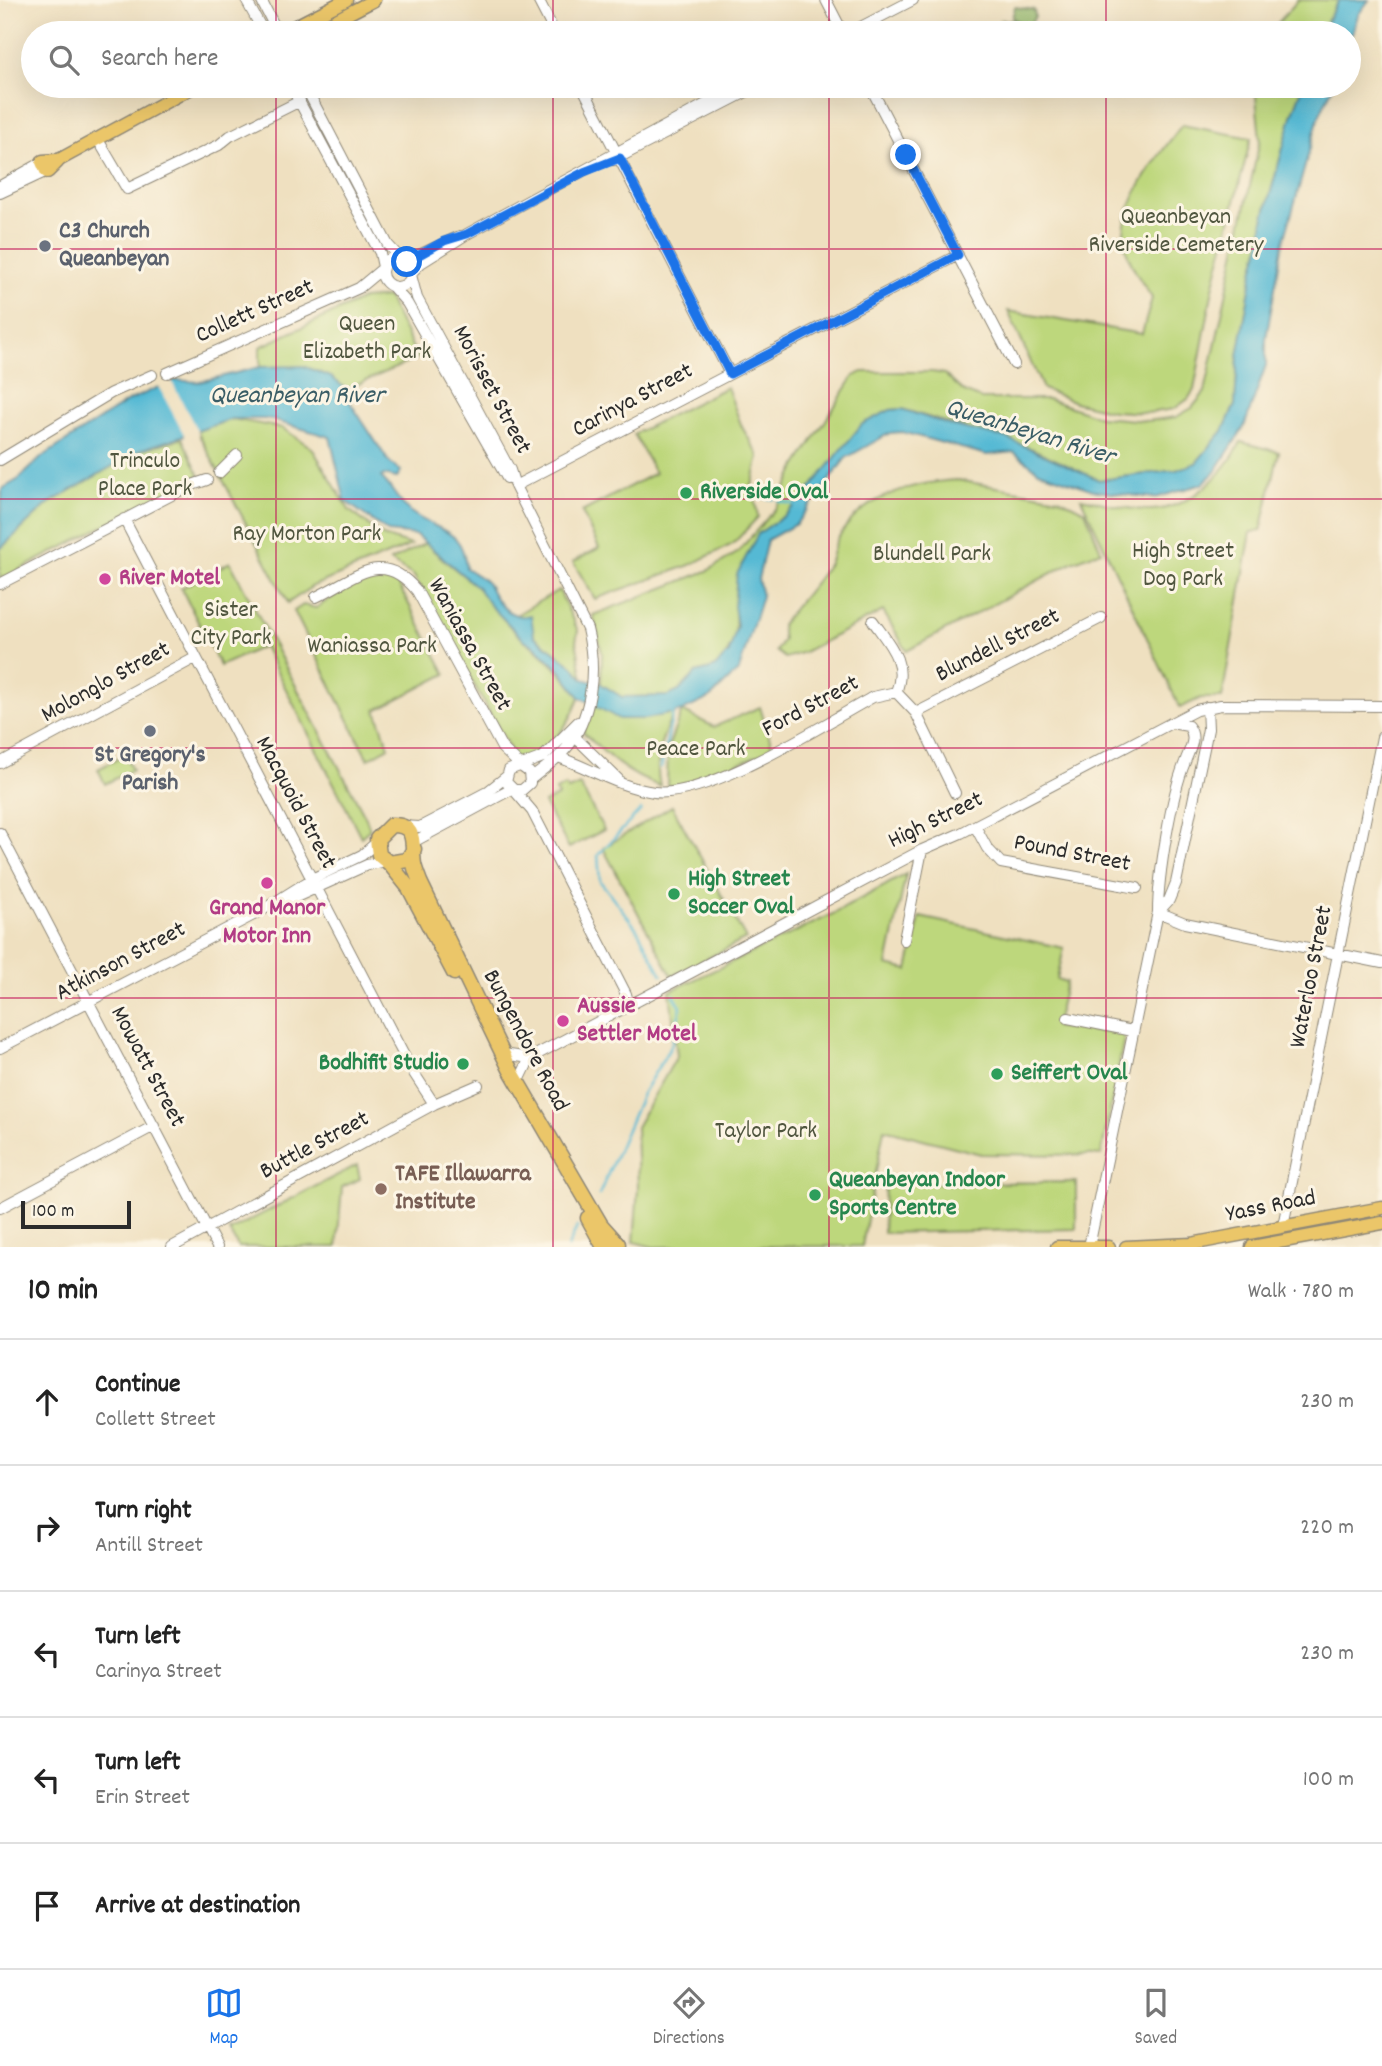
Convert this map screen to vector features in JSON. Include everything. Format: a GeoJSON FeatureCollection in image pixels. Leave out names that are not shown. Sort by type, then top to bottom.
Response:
{"type":"FeatureCollection","features":[{"type":"Feature","properties":{"kind":"highway"},"geometry":{"type":"LineString","coordinates":[[402,826],[414,845],[407,860],[388,862],[379,855],[377,842],[385,828],[402,826]]}},
{"type":"Feature","properties":{"kind":"highway","name":"Bungendore Road"},"geometry":{"type":"LineString","coordinates":[[414,845],[414,866],[420,882],[503,1054],[601,1225],[616,1246]]}},
{"type":"Feature","properties":{"kind":"highway","name":"Bungendore Road"},"geometry":{"type":"LineString","coordinates":[[388,862],[410,888],[506,1072],[616,1246]]}},
{"type":"Feature","properties":{"kind":"main road"},"geometry":{"type":"LineString","coordinates":[[304,21],[346,0]]}},
{"type":"Feature","properties":{"kind":"main road"},"geometry":{"type":"LineString","coordinates":[[334,21],[374,0]]}},
{"type":"Feature","properties":{"kind":"main road"},"geometry":{"type":"LineString","coordinates":[[49,165],[172,98]]}},
{"type":"Feature","properties":{"kind":"main road","name":"Yass Road"},"geometry":{"type":"LineString","coordinates":[[1126,1247],[1191,1244],[1382,1208]]}},
{"type":"Feature","properties":{"kind":"main road","name":"Yass Road"},"geometry":{"type":"LineString","coordinates":[[1252,1247],[1275,1245],[1382,1223]]}},
{"type":"Feature","properties":{"kind":"main road"},"geometry":{"type":"LineString","coordinates":[[1275,1245],[1283,1226]]}},
{"type":"Feature","properties":{"kind":"main road"},"geometry":{"type":"LineString","coordinates":[[1056,1247],[1110,1247]]}},
{"type":"Feature","properties":{"kind":"street"},"geometry":{"type":"LineString","coordinates":[[246,0],[257,21]]}},
{"type":"Feature","properties":{"kind":"street"},"geometry":{"type":"LineString","coordinates":[[261,0],[273,21]]}},
{"type":"Feature","properties":{"kind":"street"},"geometry":{"type":"LineString","coordinates":[[538,0],[549,21]]}},
{"type":"Feature","properties":{"kind":"street"},"geometry":{"type":"LineString","coordinates":[[826,0],[837,21]]}},
{"type":"Feature","properties":{"kind":"street"},"geometry":{"type":"LineString","coordinates":[[872,21],[913,0]]}},
{"type":"Feature","properties":{"kind":"street"},"geometry":{"type":"LineString","coordinates":[[298,98],[380,253],[383,277],[391,285],[405,284],[421,263],[467,234],[718,98]]}},
{"type":"Feature","properties":{"kind":"street"},"geometry":{"type":"LineString","coordinates":[[311,98],[388,244],[410,265],[411,274]]}},
{"type":"Feature","properties":{"kind":"street"},"geometry":{"type":"LineString","coordinates":[[588,98],[730,374]]}},
{"type":"Feature","properties":{"kind":"street"},"geometry":{"type":"LineString","coordinates":[[618,154],[733,98]]}},
{"type":"Feature","properties":{"kind":"street"},"geometry":{"type":"LineString","coordinates":[[876,98],[1014,364]]}},
{"type":"Feature","properties":{"kind":"street"},"geometry":{"type":"LineString","coordinates":[[97,138],[127,190],[219,145],[230,136],[299,101]]}},
{"type":"Feature","properties":{"kind":"street"},"geometry":{"type":"LineString","coordinates":[[0,186],[49,165]]}},
{"type":"Feature","properties":{"kind":"street"},"geometry":{"type":"LineString","coordinates":[[0,193],[49,165]]}},
{"type":"Feature","properties":{"kind":"street"},"geometry":{"type":"LineString","coordinates":[[383,267],[389,259],[419,255],[444,241],[467,234]]}},
{"type":"Feature","properties":{"kind":"street","name":"Carinya Street"},"geometry":{"type":"LineString","coordinates":[[515,486],[958,255]]}},
{"type":"Feature","properties":{"kind":"street","name":"Collett Street"},"geometry":{"type":"LineString","coordinates":[[167,373],[359,288],[383,267]]}},
{"type":"Feature","properties":{"kind":"street","name":"Morisset Street"},"geometry":{"type":"LineString","coordinates":[[411,274],[417,298],[478,408],[587,629],[593,678],[575,737]]}},
{"type":"Feature","properties":{"kind":"street","name":"Collett Street"},"geometry":{"type":"LineString","coordinates":[[359,288],[391,285]]}},
{"type":"Feature","properties":{"kind":"street","name":"Morisset Street"},"geometry":{"type":"LineString","coordinates":[[391,285],[407,303],[479,430],[515,486]]}},
{"type":"Feature","properties":{"kind":"street"},"geometry":{"type":"LineString","coordinates":[[445,372],[465,383]]}},
{"type":"Feature","properties":{"kind":"street"},"geometry":{"type":"LineString","coordinates":[[0,460],[111,393],[152,375]]}},
{"type":"Feature","properties":{"kind":"street"},"geometry":{"type":"LineString","coordinates":[[478,408],[479,430]]}},
{"type":"Feature","properties":{"kind":"street"},"geometry":{"type":"LineString","coordinates":[[219,473],[237,455]]}},
{"type":"Feature","properties":{"kind":"street"},"geometry":{"type":"LineString","coordinates":[[0,584],[189,486],[207,480]]}},
{"type":"Feature","properties":{"kind":"street","name":"Macquoid Street"},"geometry":{"type":"LineString","coordinates":[[124,519],[410,1067],[434,1104]]}},
{"type":"Feature","properties":{"kind":"street","name":"Waniassa Street"},"geometry":{"type":"LineString","coordinates":[[316,597],[378,567],[396,570],[406,577],[417,591],[502,748],[522,766]]}},
{"type":"Feature","properties":{"kind":"street","name":"Blundell Street"},"geometry":{"type":"LineString","coordinates":[[916,713],[1101,618]]}},
{"type":"Feature","properties":{"kind":"street","name":"Ford Street"},"geometry":{"type":"LineString","coordinates":[[873,621],[898,659],[902,678],[897,692]]}},
{"type":"Feature","properties":{"kind":"street","name":"Molonglo Street"},"geometry":{"type":"LineString","coordinates":[[0,763],[195,658]]}},
{"type":"Feature","properties":{"kind":"street","name":"Ford Street"},"geometry":{"type":"LineString","coordinates":[[558,757],[627,785],[659,792],[702,787],[873,697],[897,692],[916,713],[955,793]]}},
{"type":"Feature","properties":{"kind":"street","name":"High Street"},"geometry":{"type":"LineString","coordinates":[[530,1058],[922,850],[975,826],[1167,724],[1207,707],[1382,706]]}},
{"type":"Feature","properties":{"kind":"street"},"geometry":{"type":"LineString","coordinates":[[1158,912],[1169,900],[1176,883],[1208,729],[1207,707]]}},
{"type":"Feature","properties":{"kind":"street","name":"Morisset Street"},"geometry":{"type":"LineString","coordinates":[[557,745],[584,712]]}},
{"type":"Feature","properties":{"kind":"street"},"geometry":{"type":"LineString","coordinates":[[1090,1247],[1158,912],[1159,883],[1192,734],[1185,724],[1167,724]]}},
{"type":"Feature","properties":{"kind":"street"},"geometry":{"type":"LineString","coordinates":[[402,826],[420,827],[486,792],[506,777],[512,768],[538,760],[557,745],[575,737]]}},
{"type":"Feature","properties":{"kind":"street"},"geometry":{"type":"LineString","coordinates":[[414,845],[513,790],[524,790],[530,780],[558,757],[575,737]]}},
{"type":"Feature","properties":{"kind":"street","name":"Ford Street"},"geometry":{"type":"LineString","coordinates":[[575,737],[586,744],[605,769],[627,785]]}},
{"type":"Feature","properties":{"kind":"street","name":"Waterloo Street"},"geometry":{"type":"LineString","coordinates":[[1283,1226],[1382,737]]}},
{"type":"Feature","properties":{"kind":"street","name":"Waniassa Street"},"geometry":{"type":"LineString","coordinates":[[502,748],[506,777]]}},
{"type":"Feature","properties":{"kind":"street"},"geometry":{"type":"LineString","coordinates":[[522,766],[530,780],[532,811]]}},
{"type":"Feature","properties":{"kind":"street"},"geometry":{"type":"LineString","coordinates":[[1181,776],[1197,780]]}},
{"type":"Feature","properties":{"kind":"street"},"geometry":{"type":"LineString","coordinates":[[506,777],[513,790],[532,811],[626,994],[629,1006]]}},
{"type":"Feature","properties":{"kind":"street","name":"Pound Street"},"geometry":{"type":"LineString","coordinates":[[975,826],[987,848],[1001,863],[1137,888]]}},
{"type":"Feature","properties":{"kind":"street","name":"Mowatt Street"},"geometry":{"type":"LineString","coordinates":[[0,833],[217,1247]]}},
{"type":"Feature","properties":{"kind":"street","name":"Atkinson Street"},"geometry":{"type":"LineString","coordinates":[[0,1048],[90,1004],[314,884],[362,855],[377,842]]}},
{"type":"Feature","properties":{"kind":"street"},"geometry":{"type":"LineString","coordinates":[[904,940],[922,850]]}},
{"type":"Feature","properties":{"kind":"street","name":"Atkinson Street"},"geometry":{"type":"LineString","coordinates":[[314,884],[367,865],[388,862]]}},
{"type":"Feature","properties":{"kind":"street"},"geometry":{"type":"LineString","coordinates":[[1158,912],[1180,922],[1382,963]]}},
{"type":"Feature","properties":{"kind":"street"},"geometry":{"type":"LineString","coordinates":[[1068,1018],[1132,1031]]}},
{"type":"Feature","properties":{"kind":"street"},"geometry":{"type":"LineString","coordinates":[[503,1054],[530,1058],[518,1083]]}},
{"type":"Feature","properties":{"kind":"street","name":"Buttle Street"},"geometry":{"type":"LineString","coordinates":[[172,1247],[434,1104],[478,1085]]}},
{"type":"Feature","properties":{"kind":"street"},"geometry":{"type":"LineString","coordinates":[[0,1208],[154,1126]]}},
{"type":"Feature","properties":{"kind":"green space"},"geometry":{"type":"Polygon","coordinates":[[[1298,0],[1339,0],[1327,21],[1280,21],[1298,0]]]}},
{"type":"Feature","properties":{"kind":"green space"},"geometry":{"type":"Polygon","coordinates":[[[1015,7],[1034,10],[1032,21],[1012,18],[1015,7]]]}},
{"type":"Feature","properties":{"kind":"green space"},"geometry":{"type":"Polygon","coordinates":[[[1256,98],[1299,98],[1263,220],[1263,235],[1253,272],[1238,356],[1235,405],[1223,431],[1196,464],[1177,470],[1099,480],[1033,449],[902,409],[890,410],[785,515],[758,534],[736,595],[735,639],[723,660],[714,668],[696,673],[679,691],[668,696],[622,697],[601,684],[602,653],[593,615],[707,571],[737,553],[776,508],[796,467],[854,376],[862,372],[944,374],[964,392],[981,399],[1048,399],[1100,417],[1147,421],[1176,417],[1192,408],[1205,392],[1260,140],[1256,98]]]}},
{"type":"Feature","properties":{"kind":"green space","name":"Queanbeyan Riverside Cemetery"},"geometry":{"type":"Polygon","coordinates":[[[1182,125],[1251,138],[1213,288],[1194,390],[1188,399],[1174,409],[1147,413],[1113,411],[1078,403],[1043,389],[1008,311],[1142,334],[1152,298],[1129,259],[1124,230],[1127,214],[1142,181],[1182,125]]]}},
{"type":"Feature","properties":{"kind":"green space","name":"Queen Elizabeth Park"},"geometry":{"type":"Polygon","coordinates":[[[387,297],[418,358],[347,389],[337,382],[306,370],[260,367],[260,347],[363,299],[387,297]]]}},
{"type":"Feature","properties":{"kind":"green space","name":"Riverside Oval"},"geometry":{"type":"Polygon","coordinates":[[[727,387],[742,427],[759,456],[752,486],[758,517],[733,544],[690,565],[595,599],[573,562],[599,548],[582,512],[655,473],[634,434],[727,387]]]}},
{"type":"Feature","properties":{"kind":"green space","name":"Ray Morton Park"},"geometry":{"type":"Polygon","coordinates":[[[232,419],[282,428],[312,448],[349,510],[383,536],[411,545],[313,586],[288,603],[197,431],[232,419]]]}},
{"type":"Feature","properties":{"kind":"green space","name":"Trinculo Place Park"},"geometry":{"type":"Polygon","coordinates":[[[182,438],[200,476],[0,580],[0,549],[48,504],[140,450],[182,438]]]}},
{"type":"Feature","properties":{"kind":"green space","name":"High Street Dog Park"},"geometry":{"type":"Polygon","coordinates":[[[1241,442],[1279,452],[1261,531],[1251,532],[1222,698],[1201,698],[1180,708],[1081,498],[1125,508],[1165,508],[1204,488],[1226,466],[1241,442]]]}},
{"type":"Feature","properties":{"kind":"green space","name":"Blundell Park"},"geometry":{"type":"Polygon","coordinates":[[[957,480],[1059,498],[1085,511],[1101,551],[1072,562],[907,651],[883,611],[804,652],[785,658],[776,651],[783,640],[781,625],[828,565],[837,540],[859,512],[873,502],[905,489],[957,480]]]}},
{"type":"Feature","properties":{"kind":"green space","name":"Ray Morton Park"},"geometry":{"type":"Polygon","coordinates":[[[426,543],[476,586],[510,627],[554,666],[580,697],[563,729],[549,745],[518,764],[414,576],[390,561],[426,543]]]}},
{"type":"Feature","properties":{"kind":"green space","name":"Sister City Park"},"geometry":{"type":"Polygon","coordinates":[[[230,562],[366,818],[370,829],[361,837],[264,646],[220,666],[181,588],[230,562]]]}},
{"type":"Feature","properties":{"kind":"green space","name":"Waniassa Park"},"geometry":{"type":"Polygon","coordinates":[[[382,573],[397,582],[446,674],[376,710],[389,747],[368,759],[294,611],[303,605],[316,608],[351,585],[382,573]]]}},
{"type":"Feature","properties":{"kind":"green space"},"geometry":{"type":"Polygon","coordinates":[[[559,590],[578,631],[576,641],[583,679],[573,666],[534,636],[531,623],[514,616],[559,590]]]}},
{"type":"Feature","properties":{"kind":"green space"},"geometry":{"type":"Polygon","coordinates":[[[595,706],[626,718],[674,713],[660,749],[660,786],[638,777],[618,764],[583,732],[595,706]]]}},
{"type":"Feature","properties":{"kind":"green space","name":"Peace Park"},"geometry":{"type":"Polygon","coordinates":[[[760,707],[773,749],[683,786],[667,786],[668,747],[682,711],[714,727],[760,707]]]}},
{"type":"Feature","properties":{"kind":"green space"},"geometry":{"type":"Polygon","coordinates":[[[125,755],[132,770],[105,784],[98,769],[125,755]]]}},
{"type":"Feature","properties":{"kind":"green space"},"geometry":{"type":"Polygon","coordinates":[[[580,785],[604,830],[569,848],[544,803],[558,796],[556,791],[565,786],[568,790],[580,785]]]}},
{"type":"Feature","properties":{"kind":"green space","name":"High Street Soccer Oval"},"geometry":{"type":"Polygon","coordinates":[[[672,806],[746,939],[672,976],[603,848],[672,806]]]}},
{"type":"Feature","properties":{"kind":"green space","name":"Taylor Park"},"geometry":{"type":"Polygon","coordinates":[[[906,874],[887,965],[908,970],[920,917],[1064,948],[1057,979],[1066,982],[1055,1027],[1125,1034],[1101,1155],[981,1154],[884,1129],[862,1246],[653,1247],[634,1242],[638,1188],[636,1127],[677,1056],[670,991],[833,914],[906,874]]]}},
{"type":"Feature","properties":{"kind":"green space"},"geometry":{"type":"Polygon","coordinates":[[[357,1165],[360,1179],[342,1187],[337,1247],[238,1247],[229,1231],[357,1165]]]}},
{"type":"Feature","properties":{"kind":"green space"},"geometry":{"type":"Polygon","coordinates":[[[1076,1182],[1076,1229],[883,1233],[885,1184],[1076,1182]]]}},
{"type":"Feature","properties":{"kind":"water"},"geometry":{"type":"Polygon","coordinates":[[[1339,0],[1369,0],[1356,21],[1327,21],[1339,0]]]}},
{"type":"Feature","properties":{"kind":"water","name":"Queanbeyan River"},"geometry":{"type":"Polygon","coordinates":[[[1299,98],[1327,98],[1319,116],[1282,248],[1266,338],[1266,365],[1244,427],[1215,472],[1202,484],[1155,498],[1096,491],[1039,471],[1014,452],[987,455],[902,432],[890,433],[846,458],[796,524],[767,540],[758,579],[762,596],[739,670],[710,698],[682,711],[646,719],[619,719],[580,697],[559,669],[536,647],[523,639],[489,604],[478,588],[416,535],[388,532],[345,501],[330,437],[269,419],[232,419],[140,450],[48,504],[0,549],[2,489],[19,479],[42,457],[128,401],[174,380],[199,382],[260,367],[303,366],[331,377],[345,388],[348,399],[389,462],[401,471],[397,478],[384,475],[381,477],[407,509],[455,538],[464,555],[466,568],[487,583],[496,599],[506,609],[517,615],[531,615],[534,636],[573,666],[583,679],[601,684],[622,697],[668,696],[679,691],[696,673],[714,668],[729,653],[737,626],[734,606],[737,574],[758,534],[785,515],[806,494],[862,424],[890,410],[902,409],[949,425],[1007,438],[1099,480],[1177,470],[1196,463],[1223,431],[1235,405],[1238,356],[1253,272],[1263,235],[1263,220],[1299,98]]]}},
{"type":"Feature","properties":{"kind":"pier"},"geometry":{"type":"Polygon","coordinates":[[[170,378],[199,434],[187,440],[157,384],[170,378]]]}},
{"type":"Feature","properties":{"kind":"waterway"},"geometry":{"type":"LineString","coordinates":[[759,497],[774,499]]}},
{"type":"Feature","properties":{"kind":"waterway"},"geometry":{"type":"LineString","coordinates":[[779,501],[796,505]]}},
{"type":"Feature","properties":{"kind":"waterway"},"geometry":{"type":"LineString","coordinates":[[661,768],[673,712]]}},
{"type":"Feature","properties":{"kind":"waterway"},"geometry":{"type":"LineString","coordinates":[[641,810],[598,855],[600,881],[637,929],[662,975]]}},
{"type":"Feature","properties":{"kind":"waterway"},"geometry":{"type":"LineString","coordinates":[[599,1195],[642,1094],[671,1046],[681,1007],[674,995]]}},
{"type":"Feature","properties":{"kind":"waterway"},"geometry":{"type":"LineString","coordinates":[[568,1247],[577,1227]]}},
{"type":"Feature","properties":{"kind":"place","name":"C3 Church Queanbeyan"},"geometry":{"type":"Point","coordinates":[45,246]}},
{"type":"Feature","properties":{"kind":"place","name":"Riverside Oval"},"geometry":{"type":"Point","coordinates":[686,493]}},
{"type":"Feature","properties":{"kind":"place","name":"River Motel"},"geometry":{"type":"Point","coordinates":[105,579]}},
{"type":"Feature","properties":{"kind":"place","name":"St Gregory's Parish"},"geometry":{"type":"Point","coordinates":[150,731]}},
{"type":"Feature","properties":{"kind":"place","name":"Grand Manor Motor Inn"},"geometry":{"type":"Point","coordinates":[267,883]}},
{"type":"Feature","properties":{"kind":"place","name":"High Street Soccer Oval"},"geometry":{"type":"Point","coordinates":[674,894]}},
{"type":"Feature","properties":{"kind":"place","name":"Aussie Settler Motel"},"geometry":{"type":"Point","coordinates":[563,1021]}},
{"type":"Feature","properties":{"kind":"place","name":"Bodhifit Studio"},"geometry":{"type":"Point","coordinates":[463,1064]}},
{"type":"Feature","properties":{"kind":"place","name":"Seiffert Oval"},"geometry":{"type":"Point","coordinates":[997,1074]}},
{"type":"Feature","properties":{"kind":"place","name":"TAFE Illawarra Institute"},"geometry":{"type":"Point","coordinates":[381,1189]}},
{"type":"Feature","properties":{"kind":"place","name":"Queanbeyan Indoor Sports Centre"},"geometry":{"type":"Point","coordinates":[815,1195]}},
{"type":"Feature","properties":{"kind":"route"},"geometry":{"type":"LineString","coordinates":[[407,262],[402,258],[419,255],[444,241],[467,234],[584,172],[620,158],[730,374],[958,255],[906,155]]}}]}
